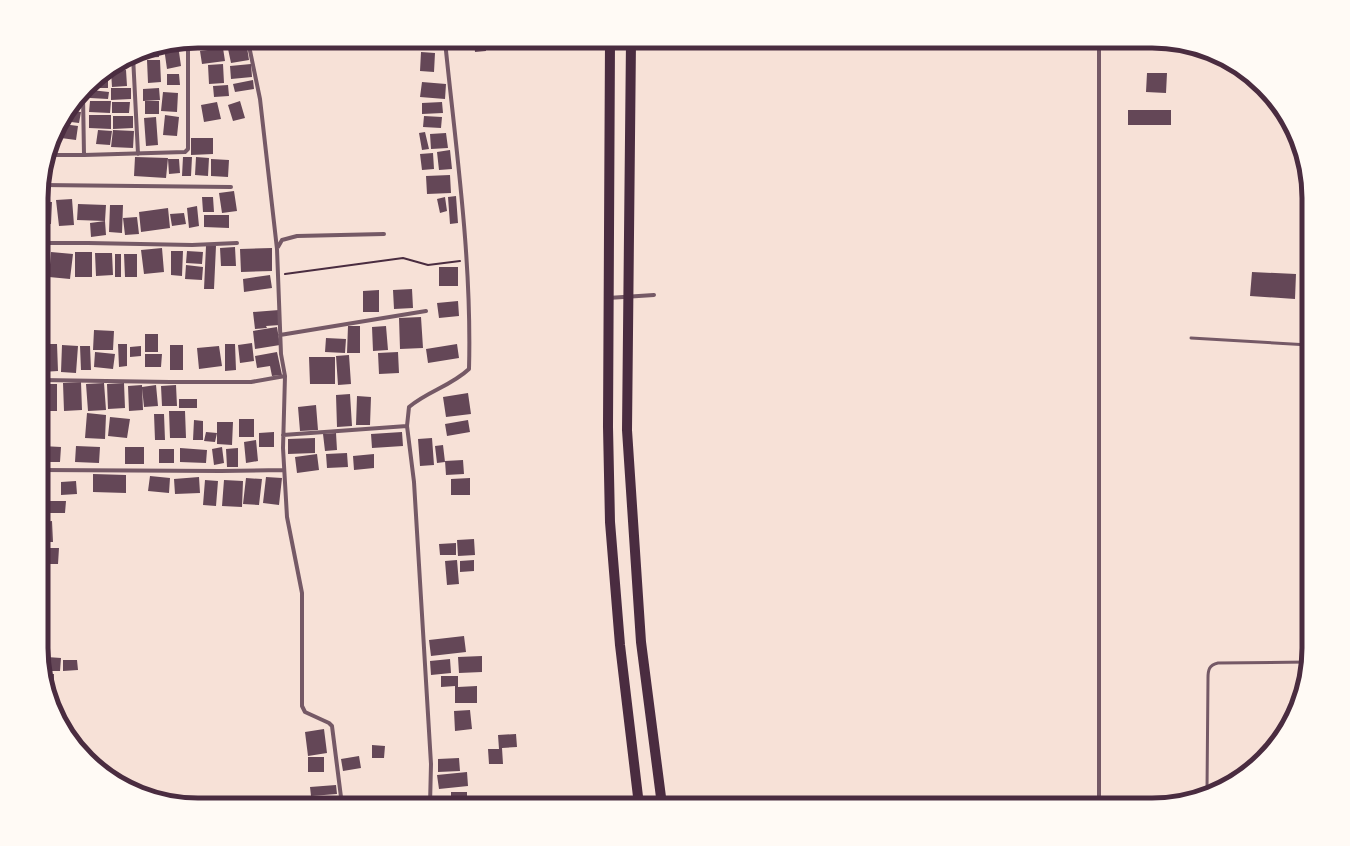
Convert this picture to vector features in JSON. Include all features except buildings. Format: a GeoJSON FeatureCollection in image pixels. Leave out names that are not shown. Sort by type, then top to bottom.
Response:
{"type":"FeatureCollection","features":[{"type":"Feature","properties":{"kind":"highway"},"geometry":{"type":"LineString","coordinates":[[610,48],[608,427],[610,522],[620,645],[638,798]]}},
{"type":"Feature","properties":{"kind":"highway"},"geometry":{"type":"LineString","coordinates":[[631,48],[628,438],[641,642],[661,798]]}},
{"type":"Feature","properties":{"kind":"street"},"geometry":{"type":"LineString","coordinates":[[54,155],[185,152],[188,149],[188,48]]}},
{"type":"Feature","properties":{"kind":"street"},"geometry":{"type":"LineString","coordinates":[[249,48],[260,100],[277,249],[281,354],[285,376],[283,470],[287,517],[302,593],[302,706],[305,712],[332,726],[341,798]]}},
{"type":"Feature","properties":{"kind":"street"},"geometry":{"type":"LineString","coordinates":[[430,798],[431,764],[420,567],[414,482],[407,426],[409,407],[418,399],[433,390],[448,385],[469,369],[467,260],[446,48]]}},
{"type":"Feature","properties":{"kind":"street"},"geometry":{"type":"LineString","coordinates":[[1099,48],[1099,798]]}},
{"type":"Feature","properties":{"kind":"street"},"geometry":{"type":"LineString","coordinates":[[133,62],[138,154]]}},
{"type":"Feature","properties":{"kind":"street"},"geometry":{"type":"LineString","coordinates":[[83,102],[84,155]]}},
{"type":"Feature","properties":{"kind":"street"},"geometry":{"type":"LineString","coordinates":[[48,185],[231,187]]}},
{"type":"Feature","properties":{"kind":"street"},"geometry":{"type":"LineString","coordinates":[[277,249],[278,244],[282,240],[297,236],[384,234]]}},
{"type":"Feature","properties":{"kind":"street"},"geometry":{"type":"LineString","coordinates":[[48,243],[192,245],[238,243]]}},
{"type":"Feature","properties":{"kind":"street"},"geometry":{"type":"LineString","coordinates":[[608,298],[654,295]]}},
{"type":"Feature","properties":{"kind":"street"},"geometry":{"type":"LineString","coordinates":[[280,334],[426,311]]}},
{"type":"Feature","properties":{"kind":"street"},"geometry":{"type":"LineString","coordinates":[[48,380],[251,382],[285,376]]}},
{"type":"Feature","properties":{"kind":"street"},"geometry":{"type":"LineString","coordinates":[[283,435],[407,426]]}},
{"type":"Feature","properties":{"kind":"street"},"geometry":{"type":"LineString","coordinates":[[48,470],[283,470]]}},
{"type":"Feature","properties":{"kind":"lane"},"geometry":{"type":"LineString","coordinates":[[1191,338],[1302,345]]}},
{"type":"Feature","properties":{"kind":"lane"},"geometry":{"type":"LineString","coordinates":[[1207,788],[1208,670],[1210,666],[1218,663],[1302,662]]}},
{"type":"Feature","properties":{"kind":"path"},"geometry":{"type":"LineString","coordinates":[[278,275],[403,258],[428,265],[467,260]]}}]}
